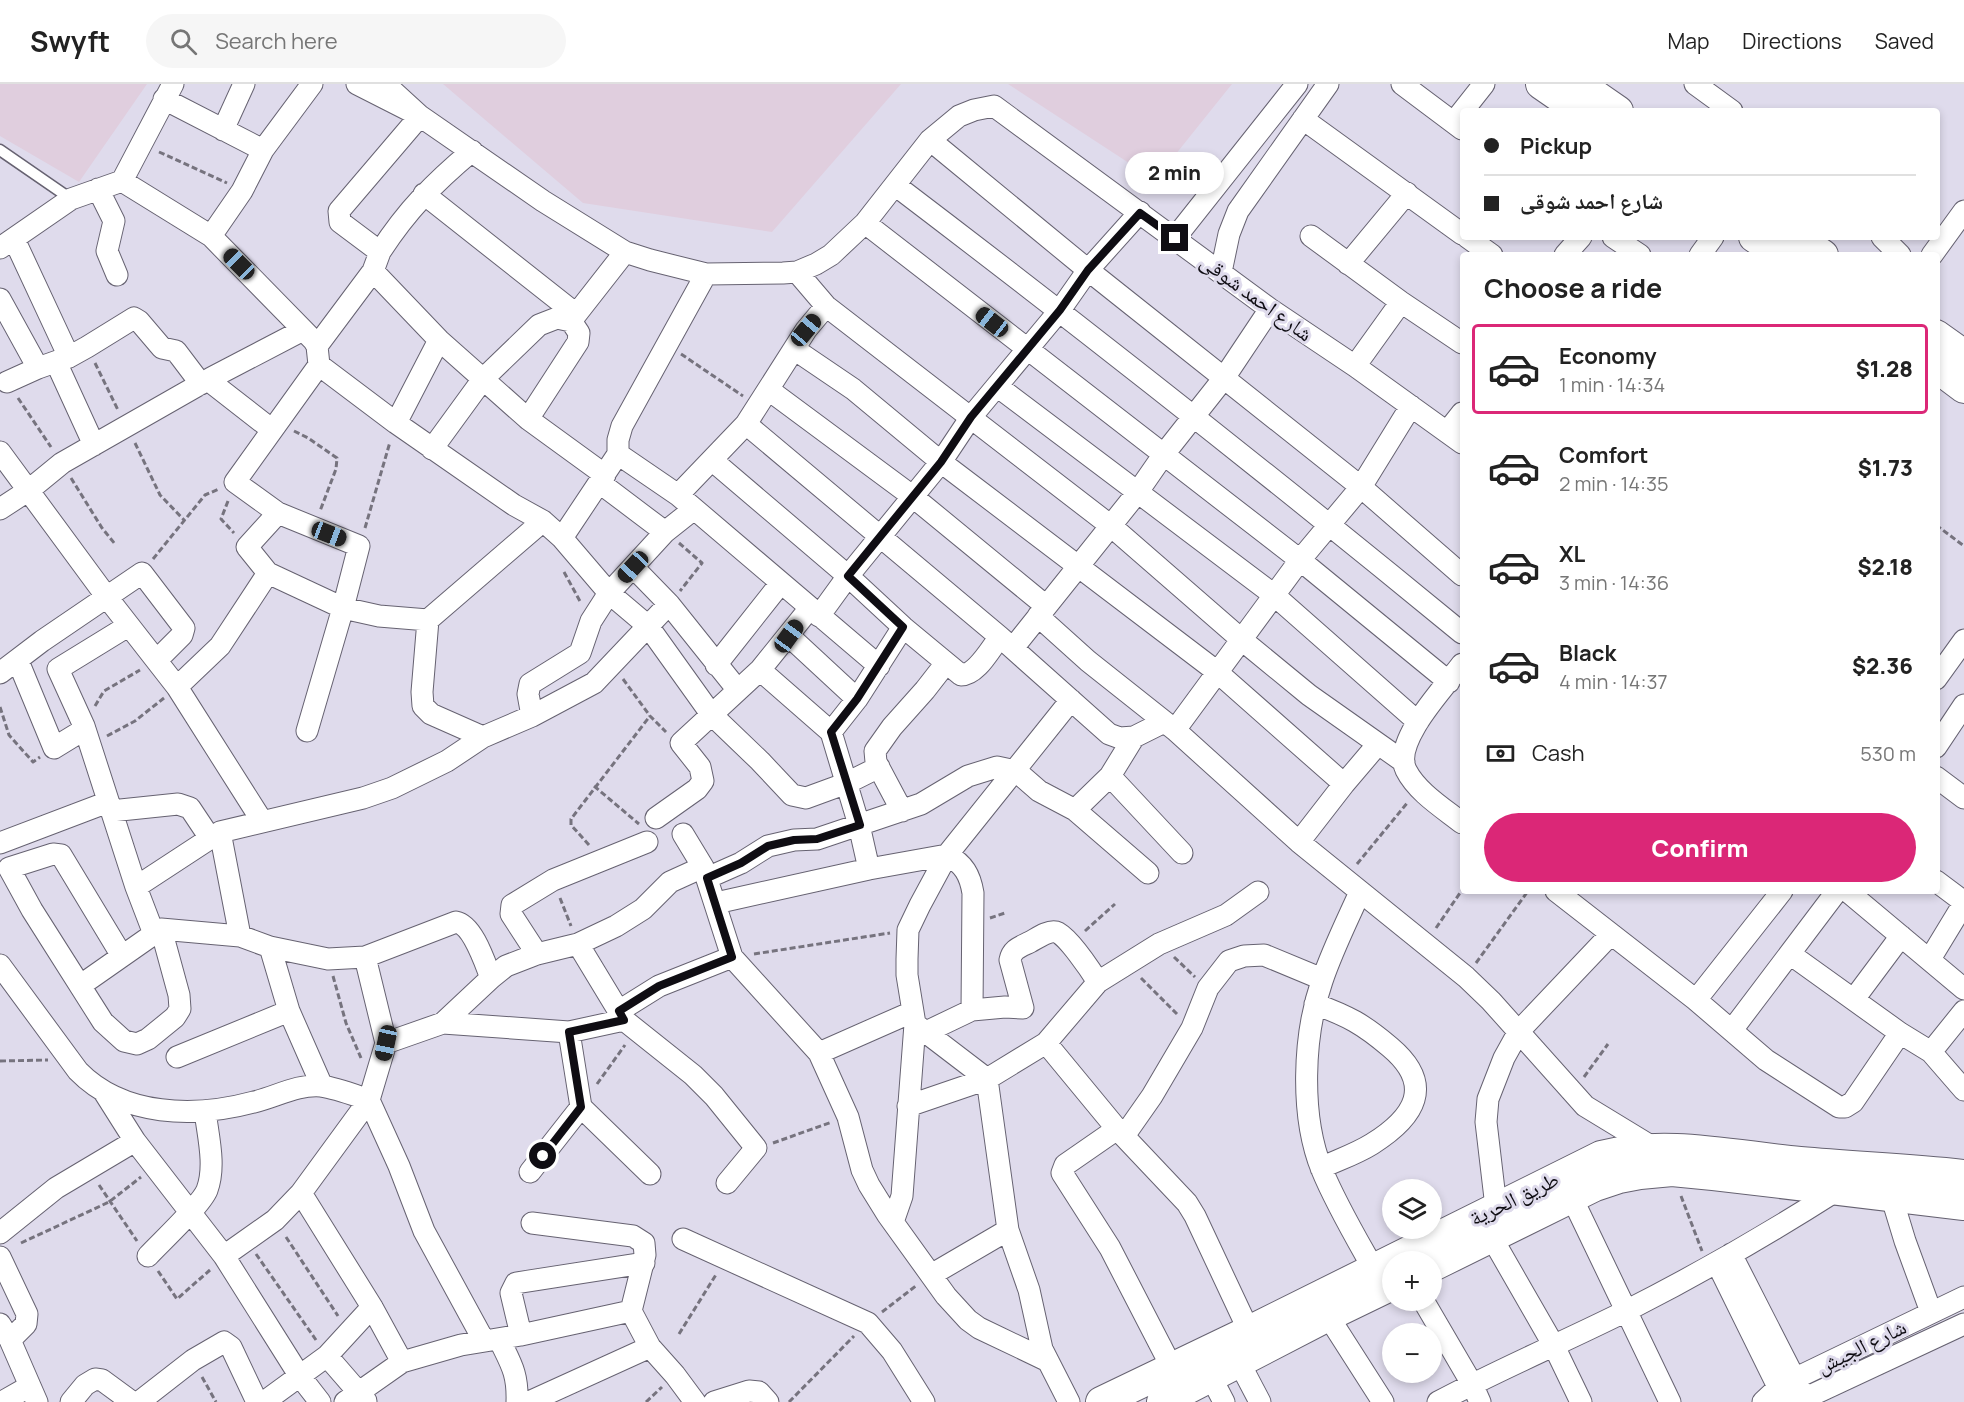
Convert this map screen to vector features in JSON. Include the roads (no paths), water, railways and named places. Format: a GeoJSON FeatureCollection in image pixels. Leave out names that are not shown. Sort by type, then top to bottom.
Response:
{"type":"FeatureCollection","features":[{"type":"Feature","properties":{"kind":"main road"},"geometry":{"type":"LineString","coordinates":[[1541,84],[1576,108]]}},
{"type":"Feature","properties":{"kind":"main road"},"geometry":{"type":"LineString","coordinates":[[1579,84],[1614,108]]}},
{"type":"Feature","properties":{"kind":"main road"},"geometry":{"type":"LineString","coordinates":[[1758,240],[1776,252]]}},
{"type":"Feature","properties":{"kind":"main road"},"geometry":{"type":"LineString","coordinates":[[1940,347],[1949,373]]}},
{"type":"Feature","properties":{"kind":"main road","name":"طريق الحرية"},"geometry":{"type":"LineString","coordinates":[[1424,1251],[1496,1207],[1601,1156],[1629,1149],[1663,1159],[1839,1189],[1964,1205]]}},
{"type":"Feature","properties":{"kind":"main road","name":"طريق الحرية"},"geometry":{"type":"LineString","coordinates":[[1442,1262],[1595,1186],[1640,1174],[1663,1159],[1964,1175]]}},
{"type":"Feature","properties":{"kind":"main road","name":"طريق الحرية"},"geometry":{"type":"LineString","coordinates":[[1101,1402],[1249,1331],[1382,1277]]}},
{"type":"Feature","properties":{"kind":"main road","name":"طريق الحرية"},"geometry":{"type":"LineString","coordinates":[[1162,1402],[1218,1390],[1239,1362],[1328,1316],[1382,1277]]}},
{"type":"Feature","properties":{"kind":"street"},"geometry":{"type":"LineString","coordinates":[[223,130],[244,84]]}},
{"type":"Feature","properties":{"kind":"street"},"geometry":{"type":"LineString","coordinates":[[211,236],[242,190],[263,150],[312,84]]}},
{"type":"Feature","properties":{"kind":"street"},"geometry":{"type":"LineString","coordinates":[[357,84],[420,116],[543,201],[625,252],[706,274],[797,272],[816,264],[831,255],[865,223],[930,140],[1088,270],[1361,487],[1460,573]]}},
{"type":"Feature","properties":{"kind":"street"},"geometry":{"type":"LineString","coordinates":[[385,84],[420,116]]}},
{"type":"Feature","properties":{"kind":"street"},"geometry":{"type":"LineString","coordinates":[[1175,238],[1297,84]]}},
{"type":"Feature","properties":{"kind":"street"},"geometry":{"type":"LineString","coordinates":[[1221,272],[1229,234],[1238,211],[1328,84]]}},
{"type":"Feature","properties":{"kind":"street"},"geometry":{"type":"LineString","coordinates":[[1402,84],[1458,125]]}},
{"type":"Feature","properties":{"kind":"street"},"geometry":{"type":"LineString","coordinates":[[1469,108],[1484,84]]}},
{"type":"Feature","properties":{"kind":"street"},"geometry":{"type":"LineString","coordinates":[[1695,84],[1728,108]]}},
{"type":"Feature","properties":{"kind":"street"},"geometry":{"type":"LineString","coordinates":[[94,445],[62,359],[7,243],[71,199],[122,181],[168,92],[223,130],[263,150]]}},
{"type":"Feature","properties":{"kind":"street","name":"شارع احمد شوقى"},"geometry":{"type":"LineString","coordinates":[[930,140],[959,116],[994,106],[1270,309],[1356,366],[1455,437]]}},
{"type":"Feature","properties":{"kind":"street"},"geometry":{"type":"LineString","coordinates":[[420,116],[339,211],[341,224],[377,262],[439,340],[528,419],[665,532]]}},
{"type":"Feature","properties":{"kind":"street"},"geometry":{"type":"LineString","coordinates":[[1303,119],[1460,233]]}},
{"type":"Feature","properties":{"kind":"street"},"geometry":{"type":"LineString","coordinates":[[307,731],[344,608],[359,546],[278,513],[235,482],[274,426],[313,347],[377,262],[402,219],[434,183],[472,151]]}},
{"type":"Feature","properties":{"kind":"street"},"geometry":{"type":"LineString","coordinates":[[122,181],[211,236],[313,347],[396,423],[514,505],[543,521],[562,538],[609,592],[648,626],[711,714],[792,795],[806,798],[847,783],[879,767]]}},
{"type":"Feature","properties":{"kind":"street"},"geometry":{"type":"LineString","coordinates":[[895,185],[1060,310],[1330,524],[1460,631]]}},
{"type":"Feature","properties":{"kind":"street"},"geometry":{"type":"LineString","coordinates":[[98,189],[114,221],[107,251],[117,275]]}},
{"type":"Feature","properties":{"kind":"street"},"geometry":{"type":"LineString","coordinates":[[424,194],[573,318],[579,333],[578,342],[528,419]]}},
{"type":"Feature","properties":{"kind":"street"},"geometry":{"type":"LineString","coordinates":[[1348,264],[1407,194]]}},
{"type":"Feature","properties":{"kind":"street"},"geometry":{"type":"LineString","coordinates":[[1934,252],[1964,211]]}},
{"type":"Feature","properties":{"kind":"street"},"geometry":{"type":"LineString","coordinates":[[537,954],[511,914],[510,909],[514,903],[553,880],[602,860],[648,829],[697,789],[703,781],[700,767],[681,743],[760,670],[789,636],[848,576],[941,462],[971,417],[1060,310],[1088,270],[1140,213]]}},
{"type":"Feature","properties":{"kind":"street"},"geometry":{"type":"LineString","coordinates":[[865,223],[1300,560],[1449,682]]}},
{"type":"Feature","properties":{"kind":"street"},"geometry":{"type":"LineString","coordinates":[[1311,236],[1401,302],[1460,336]]}},
{"type":"Feature","properties":{"kind":"street"},"geometry":{"type":"LineString","coordinates":[[1471,240],[1488,252]]}},
{"type":"Feature","properties":{"kind":"street"},"geometry":{"type":"LineString","coordinates":[[1568,252],[1578,240]]}},
{"type":"Feature","properties":{"kind":"street"},"geometry":{"type":"LineString","coordinates":[[1618,240],[1636,252]]}},
{"type":"Feature","properties":{"kind":"street"},"geometry":{"type":"LineString","coordinates":[[1885,240],[1897,252]]}},
{"type":"Feature","properties":{"kind":"street"},"geometry":{"type":"LineString","coordinates":[[573,318],[625,252]]}},
{"type":"Feature","properties":{"kind":"street"},"geometry":{"type":"LineString","coordinates":[[797,272],[825,306],[1111,526],[1309,695],[1404,762]]}},
{"type":"Feature","properties":{"kind":"street"},"geometry":{"type":"LineString","coordinates":[[562,538],[618,454],[618,440],[622,426],[706,274]]}},
{"type":"Feature","properties":{"kind":"street"},"geometry":{"type":"LineString","coordinates":[[0,299],[62,359]]}},
{"type":"Feature","properties":{"kind":"street"},"geometry":{"type":"LineString","coordinates":[[1356,366],[1401,302]]}},
{"type":"Feature","properties":{"kind":"street"},"geometry":{"type":"LineString","coordinates":[[678,495],[713,461],[758,407],[806,330],[825,306]]}},
{"type":"Feature","properties":{"kind":"street"},"geometry":{"type":"LineString","coordinates":[[713,461],[958,674],[969,674],[1042,611],[1137,493],[1164,454],[1224,378],[1270,309]]}},
{"type":"Feature","properties":{"kind":"street"},"geometry":{"type":"LineString","coordinates":[[7,382],[62,359],[134,318],[162,348],[176,351],[204,382],[274,426]]}},
{"type":"Feature","properties":{"kind":"street"},"geometry":{"type":"LineString","coordinates":[[432,449],[483,379],[539,325],[557,318],[573,318]]}},
{"type":"Feature","properties":{"kind":"street"},"geometry":{"type":"LineString","coordinates":[[396,423],[439,340]]}},
{"type":"Feature","properties":{"kind":"street"},"geometry":{"type":"LineString","coordinates":[[0,509],[29,490],[62,463],[204,382],[313,347]]}},
{"type":"Feature","properties":{"kind":"street"},"geometry":{"type":"LineString","coordinates":[[794,349],[853,389],[941,462],[1216,671],[1344,784]]}},
{"type":"Feature","properties":{"kind":"street"},"geometry":{"type":"LineString","coordinates":[[997,386],[1274,595],[1418,722]]}},
{"type":"Feature","properties":{"kind":"street"},"geometry":{"type":"LineString","coordinates":[[758,407],[881,536],[1104,731],[1120,738],[1134,737],[1170,726],[1242,640],[1300,560],[1361,487],[1411,406]]}},
{"type":"Feature","properties":{"kind":"street"},"geometry":{"type":"LineString","coordinates":[[758,407],[912,496],[1042,611],[1088,661],[1170,726],[1299,843],[1466,977],[1519,1031],[1585,1106],[1663,1159]]}},
{"type":"Feature","properties":{"kind":"street"},"geometry":{"type":"LineString","coordinates":[[1455,437],[1460,420]]}},
{"type":"Feature","properties":{"kind":"street"},"geometry":{"type":"LineString","coordinates":[[0,452],[128,626],[177,687],[262,821]]}},
{"type":"Feature","properties":{"kind":"street"},"geometry":{"type":"LineString","coordinates":[[618,454],[678,495],[879,666]]}},
{"type":"Feature","properties":{"kind":"street"},"geometry":{"type":"LineString","coordinates":[[532,717],[528,690],[530,684],[580,653],[591,621],[609,592],[665,532],[694,509]]}},
{"type":"Feature","properties":{"kind":"street"},"geometry":{"type":"LineString","coordinates":[[278,513],[247,547],[268,573],[344,608],[380,616],[428,620]]}},
{"type":"Feature","properties":{"kind":"street"},"geometry":{"type":"LineString","coordinates":[[483,737],[431,714],[423,706],[421,700],[428,620],[543,521]]}},
{"type":"Feature","properties":{"kind":"street"},"geometry":{"type":"LineString","coordinates":[[633,567],[669,604],[737,689]]}},
{"type":"Feature","properties":{"kind":"street"},"geometry":{"type":"LineString","coordinates":[[86,734],[54,748],[5,670],[42,641],[142,573],[184,628],[182,635],[157,660]]}},
{"type":"Feature","properties":{"kind":"street"},"geometry":{"type":"LineString","coordinates":[[177,687],[220,646],[268,573]]}},
{"type":"Feature","properties":{"kind":"street"},"geometry":{"type":"LineString","coordinates":[[716,665],[780,584]]}},
{"type":"Feature","properties":{"kind":"street"},"geometry":{"type":"LineString","coordinates":[[136,887],[215,835],[262,821],[363,798],[392,788],[447,761],[483,737],[532,717],[594,683],[669,604]]}},
{"type":"Feature","properties":{"kind":"street"},"geometry":{"type":"LineString","coordinates":[[58,669],[128,626]]}},
{"type":"Feature","properties":{"kind":"street"},"geometry":{"type":"LineString","coordinates":[[831,732],[857,699],[903,627]]}},
{"type":"Feature","properties":{"kind":"street"},"geometry":{"type":"LineString","coordinates":[[789,636],[857,699]]}},
{"type":"Feature","properties":{"kind":"street"},"geometry":{"type":"LineString","coordinates":[[1940,674],[1964,640]]}},
{"type":"Feature","properties":{"kind":"street"},"geometry":{"type":"LineString","coordinates":[[42,641],[58,669],[86,734],[136,887],[158,931],[180,995],[180,1009],[175,1017],[148,1040],[137,1044],[118,1038],[104,1022],[4,870],[53,854],[61,855],[122,956]]}},
{"type":"Feature","properties":{"kind":"street"},"geometry":{"type":"LineString","coordinates":[[580,653],[594,683]]}},
{"type":"Feature","properties":{"kind":"street"},"geometry":{"type":"LineString","coordinates":[[902,811],[874,755],[878,746],[946,663]]}},
{"type":"Feature","properties":{"kind":"street"},"geometry":{"type":"LineString","coordinates":[[1460,667],[1418,722],[1407,743],[1404,762],[1406,770],[1419,788],[1460,821]]}},
{"type":"Feature","properties":{"kind":"street"},"geometry":{"type":"LineString","coordinates":[[760,670],[831,732],[860,825],[869,869]]}},
{"type":"Feature","properties":{"kind":"street"},"geometry":{"type":"LineString","coordinates":[[893,1222],[902,1196],[917,1023],[907,975],[908,930],[947,855],[1071,700]]}},
{"type":"Feature","properties":{"kind":"street"},"geometry":{"type":"LineString","coordinates":[[1940,741],[1964,705]]}},
{"type":"Feature","properties":{"kind":"street"},"geometry":{"type":"LineString","coordinates":[[1076,810],[1110,776],[1134,737]]}},
{"type":"Feature","properties":{"kind":"street"},"geometry":{"type":"LineString","coordinates":[[1299,843],[1378,744]]}},
{"type":"Feature","properties":{"kind":"street"},"geometry":{"type":"LineString","coordinates":[[443,1023],[506,966],[537,954],[578,944],[631,917],[643,909],[670,882],[741,863],[768,846],[794,840],[817,839],[902,811],[921,804],[977,772],[997,767],[1016,771],[1039,791],[1076,810],[1148,873]]}},
{"type":"Feature","properties":{"kind":"street"},"geometry":{"type":"LineString","coordinates":[[1110,776],[1182,853]]}},
{"type":"Feature","properties":{"kind":"street"},"geometry":{"type":"LineString","coordinates":[[1940,780],[1964,798]]}},
{"type":"Feature","properties":{"kind":"street"},"geometry":{"type":"LineString","coordinates":[[0,843],[109,806],[178,804],[190,808],[215,835],[240,936]]}},
{"type":"Feature","properties":{"kind":"street"},"geometry":{"type":"LineString","coordinates":[[683,834],[705,872],[732,957],[819,1053],[848,1117],[862,1170],[873,1192],[893,1222],[946,1296],[968,1320],[979,1328],[1046,1360]]}},
{"type":"Feature","properties":{"kind":"street"},"geometry":{"type":"LineString","coordinates":[[716,903],[869,869],[947,855],[964,868],[972,887],[974,922],[972,1010]]}},
{"type":"Feature","properties":{"kind":"street"},"geometry":{"type":"LineString","coordinates":[[1930,959],[1964,903],[1940,884]]}},
{"type":"Feature","properties":{"kind":"street"},"geometry":{"type":"LineString","coordinates":[[1352,886],[1315,1004],[1306,1082],[1309,1114],[1321,1168],[1339,1206],[1382,1277]]}},
{"type":"Feature","properties":{"kind":"street"},"geometry":{"type":"LineString","coordinates":[[908,1106],[987,1079],[1046,1043],[1098,982],[1159,944],[1226,915],[1258,892]]}},
{"type":"Feature","properties":{"kind":"street"},"geometry":{"type":"LineString","coordinates":[[1560,894],[1696,1000],[1766,1060],[1839,1107],[1845,1107],[1853,1102],[1900,1033]]}},
{"type":"Feature","properties":{"kind":"street"},"geometry":{"type":"LineString","coordinates":[[1696,1000],[1780,894]]}},
{"type":"Feature","properties":{"kind":"street"},"geometry":{"type":"LineString","coordinates":[[1732,1030],[1835,894]]}},
{"type":"Feature","properties":{"kind":"street"},"geometry":{"type":"LineString","coordinates":[[1852,894],[1964,989]]}},
{"type":"Feature","properties":{"kind":"street"},"geometry":{"type":"LineString","coordinates":[[81,985],[158,931],[240,936],[270,947],[328,959],[365,957],[456,922],[465,926],[471,934],[491,978]]}},
{"type":"Feature","properties":{"kind":"street"},"geometry":{"type":"LineString","coordinates":[[819,1053],[917,1023],[972,1010],[1023,1008],[1010,960],[1013,951],[1050,932],[1058,933],[1070,944],[1098,982]]}},
{"type":"Feature","properties":{"kind":"street"},"geometry":{"type":"LineString","coordinates":[[1496,1207],[1486,1122],[1488,1099],[1504,1058],[1519,1031],[1611,934]]}},
{"type":"Feature","properties":{"kind":"street"},"geometry":{"type":"LineString","coordinates":[[1854,999],[1901,936]]}},
{"type":"Feature","properties":{"kind":"street"},"geometry":{"type":"LineString","coordinates":[[578,944],[626,1020],[686,1068],[714,1096],[756,1148],[727,1183]]}},
{"type":"Feature","properties":{"kind":"street"},"geometry":{"type":"LineString","coordinates":[[270,947],[289,1011],[322,1086]]}},
{"type":"Feature","properties":{"kind":"street"},"geometry":{"type":"LineString","coordinates":[[1172,1368],[1101,1233],[1062,1173],[1065,1165],[1120,1132],[1152,1096],[1192,1029],[1208,988],[1229,961],[1252,954],[1264,955],[1322,979]]}},
{"type":"Feature","properties":{"kind":"street"},"geometry":{"type":"LineString","coordinates":[[1790,954],[1900,1033],[1931,1052],[1964,1090]]}},
{"type":"Feature","properties":{"kind":"street"},"geometry":{"type":"LineString","coordinates":[[224,1256],[275,1220],[301,1193],[372,1091],[386,1043],[365,957]]}},
{"type":"Feature","properties":{"kind":"street"},"geometry":{"type":"LineString","coordinates":[[386,1043],[443,1023],[569,1032],[626,1020],[659,986],[732,957]]}},
{"type":"Feature","properties":{"kind":"street"},"geometry":{"type":"LineString","coordinates":[[0,965],[89,1083],[121,1100],[165,1111],[205,1111],[254,1102],[306,1087],[322,1086],[372,1091]]}},
{"type":"Feature","properties":{"kind":"street"},"geometry":{"type":"LineString","coordinates":[[1315,1004],[1347,1015],[1404,1059],[1413,1073],[1416,1092],[1411,1107],[1395,1125],[1372,1144],[1321,1168]]}},
{"type":"Feature","properties":{"kind":"street"},"geometry":{"type":"LineString","coordinates":[[177,1057],[289,1011]]}},
{"type":"Feature","properties":{"kind":"street"},"geometry":{"type":"LineString","coordinates":[[1931,1052],[1964,1011]]}},
{"type":"Feature","properties":{"kind":"street"},"geometry":{"type":"LineString","coordinates":[[917,1023],[987,1079],[1008,1230],[1029,1290],[1042,1349],[1069,1402]]}},
{"type":"Feature","properties":{"kind":"street"},"geometry":{"type":"LineString","coordinates":[[569,1032],[581,1107],[650,1173]]}},
{"type":"Feature","properties":{"kind":"street"},"geometry":{"type":"LineString","coordinates":[[1046,1043],[1120,1132],[1187,1203],[1249,1331]]}},
{"type":"Feature","properties":{"kind":"street"},"geometry":{"type":"LineString","coordinates":[[372,1091],[424,1232],[492,1340],[515,1372],[517,1402]]}},
{"type":"Feature","properties":{"kind":"street"},"geometry":{"type":"LineString","coordinates":[[104,1092],[154,1167],[224,1256],[299,1375],[320,1402]]}},
{"type":"Feature","properties":{"kind":"street"},"geometry":{"type":"LineString","coordinates":[[530,1172],[581,1107]]}},
{"type":"Feature","properties":{"kind":"street"},"geometry":{"type":"LineString","coordinates":[[148,1256],[207,1191],[210,1156],[205,1111]]}},
{"type":"Feature","properties":{"kind":"street"},"geometry":{"type":"LineString","coordinates":[[2,1402],[33,1394],[4,1332],[26,1324],[27,1314],[4,1246],[56,1188],[135,1141]]}},
{"type":"Feature","properties":{"kind":"street"},"geometry":{"type":"LineString","coordinates":[[1438,1402],[1476,1393],[1554,1346],[1718,1261],[1839,1189]]}},
{"type":"Feature","properties":{"kind":"street"},"geometry":{"type":"LineString","coordinates":[[301,1193],[372,1307],[402,1362]]}},
{"type":"Feature","properties":{"kind":"street"},"geometry":{"type":"LineString","coordinates":[[1891,1195],[1931,1312]]}},
{"type":"Feature","properties":{"kind":"street"},"geometry":{"type":"LineString","coordinates":[[1572,1198],[1670,1402]]}},
{"type":"Feature","properties":{"kind":"street"},"geometry":{"type":"LineString","coordinates":[[532,1222],[633,1236],[644,1243],[644,1263],[631,1311],[650,1347],[675,1375],[694,1402]]}},
{"type":"Feature","properties":{"kind":"street"},"geometry":{"type":"LineString","coordinates":[[931,1275],[1008,1230]]}},
{"type":"Feature","properties":{"kind":"street"},"geometry":{"type":"LineString","coordinates":[[1492,1238],[1554,1346],[1581,1402]]}},
{"type":"Feature","properties":{"kind":"street"},"geometry":{"type":"LineString","coordinates":[[683,1239],[868,1323],[892,1351],[924,1402]]}},
{"type":"Feature","properties":{"kind":"street"},"geometry":{"type":"LineString","coordinates":[[1718,1261],[1794,1395]]}},
{"type":"Feature","properties":{"kind":"street"},"geometry":{"type":"LineString","coordinates":[[521,1335],[511,1293],[516,1283],[644,1263]]}},
{"type":"Feature","properties":{"kind":"street","name":"شارع الجيش"},"geometry":{"type":"LineString","coordinates":[[1794,1395],[1931,1312],[1964,1297]]}},
{"type":"Feature","properties":{"kind":"street"},"geometry":{"type":"LineString","coordinates":[[264,1402],[327,1356],[372,1307]]}},
{"type":"Feature","properties":{"kind":"street"},"geometry":{"type":"LineString","coordinates":[[327,1356],[357,1399],[402,1362],[461,1345],[521,1335],[631,1311]]}},
{"type":"Feature","properties":{"kind":"street"},"geometry":{"type":"LineString","coordinates":[[1429,1311],[1476,1393]]}},
{"type":"Feature","properties":{"kind":"street"},"geometry":{"type":"LineString","coordinates":[[1328,1316],[1383,1402]]}},
{"type":"Feature","properties":{"kind":"street","name":"شارع الجيش"},"geometry":{"type":"LineString","coordinates":[[1762,1402],[1794,1395],[1964,1324]]}},
{"type":"Feature","properties":{"kind":"street"},"geometry":{"type":"LineString","coordinates":[[139,1402],[218,1343],[228,1343],[257,1402]]}},
{"type":"Feature","properties":{"kind":"street"},"geometry":{"type":"LineString","coordinates":[[529,1402],[650,1347]]}},
{"type":"Feature","properties":{"kind":"street"},"geometry":{"type":"LineString","coordinates":[[1239,1362],[1260,1402]]}},
{"type":"Feature","properties":{"kind":"street"},"geometry":{"type":"LineString","coordinates":[[71,1402],[85,1385],[94,1379],[102,1380],[132,1402]]}},
{"type":"Feature","properties":{"kind":"street"},"geometry":{"type":"LineString","coordinates":[[714,1402],[756,1391],[761,1393],[768,1402]]}},
{"type":"Feature","properties":{"kind":"lane"},"geometry":{"type":"LineString","coordinates":[[0,150],[71,199]]}}]}
